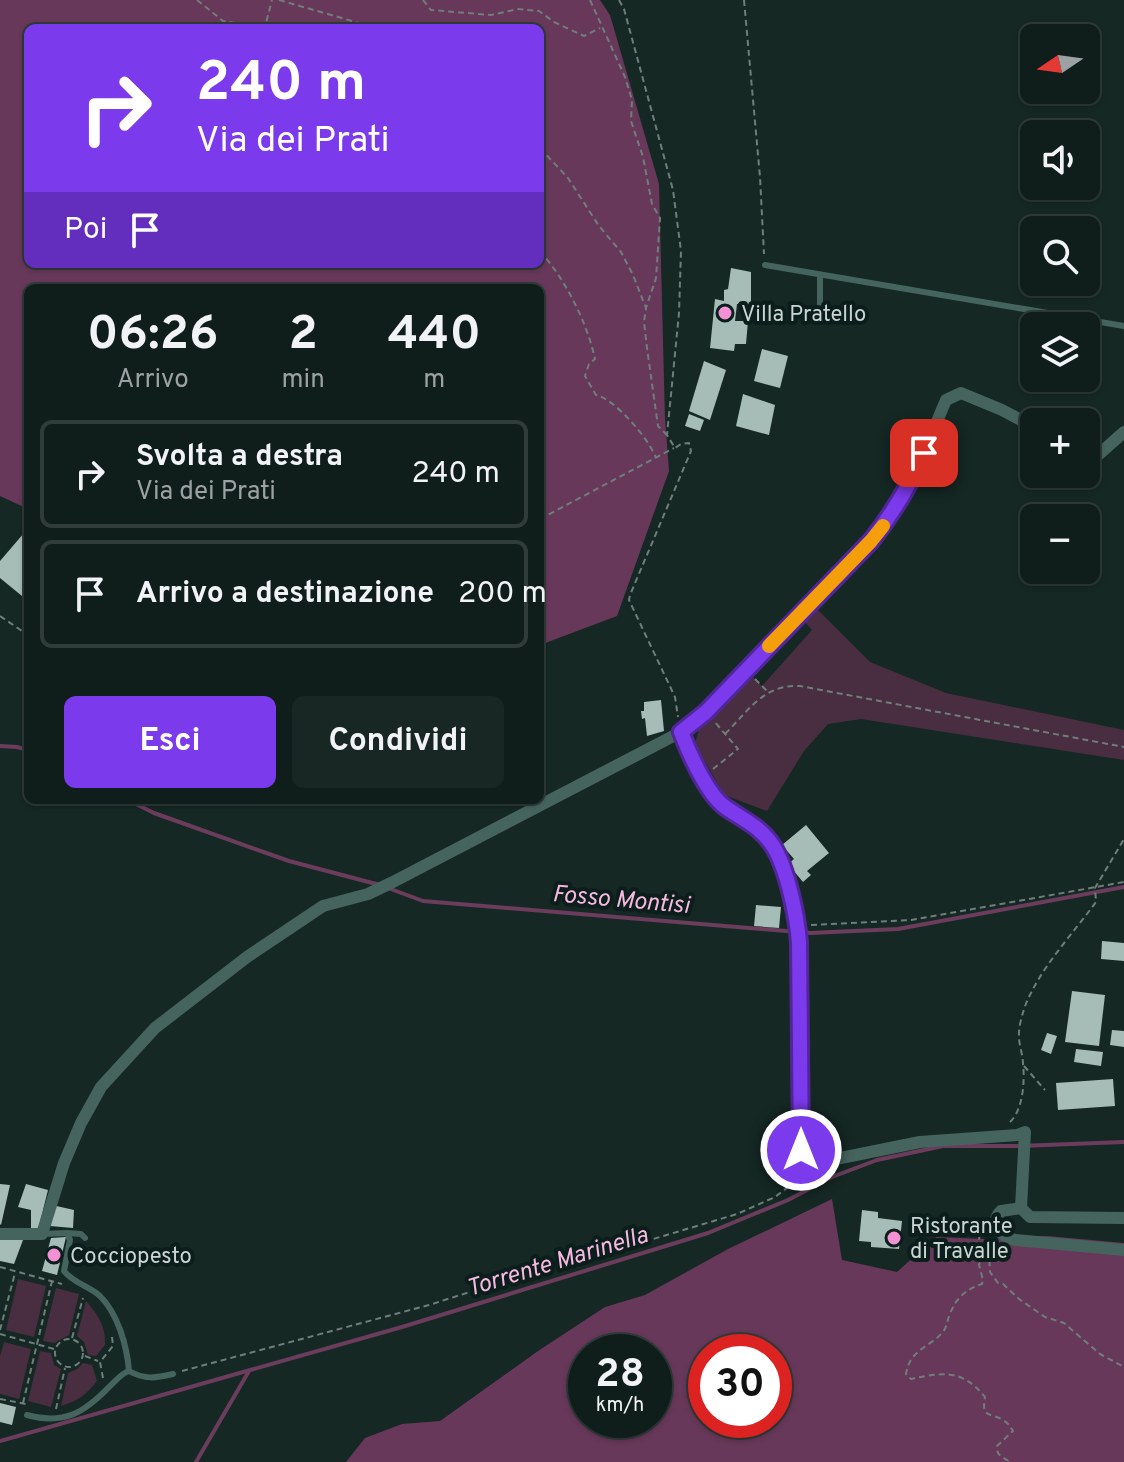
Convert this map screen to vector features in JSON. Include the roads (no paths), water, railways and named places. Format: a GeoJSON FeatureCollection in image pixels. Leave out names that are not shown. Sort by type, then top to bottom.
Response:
{"type":"FeatureCollection","features":[{"type":"Feature","properties":{"kind":"street"},"geometry":{"type":"LineString","coordinates":[[544,803],[681,732],[706,712],[871,541],[893,514],[915,474],[946,400],[961,393],[1020,420]]}},
{"type":"Feature","properties":{"kind":"street"},"geometry":{"type":"LineString","coordinates":[[1100,453],[1124,432]]}},
{"type":"Feature","properties":{"kind":"street"},"geometry":{"type":"LineString","coordinates":[[681,732],[702,777],[722,805],[757,828],[773,846],[783,867],[798,925],[801,1150],[807,1160],[816,1163],[920,1142],[1025,1132],[1021,1208],[1030,1217],[1124,1218]]}},
{"type":"Feature","properties":{"kind":"street"},"geometry":{"type":"LineString","coordinates":[[0,1234],[42,1234],[64,1163],[81,1123],[101,1087],[155,1028],[247,957],[323,906],[368,894],[543,804]]}},
{"type":"Feature","properties":{"kind":"street"},"geometry":{"type":"LineString","coordinates":[[1021,1208],[1005,1209],[998,1214],[995,1223],[1001,1233],[1012,1239],[1124,1250]]}},
{"type":"Feature","properties":{"kind":"lane"},"geometry":{"type":"LineString","coordinates":[[765,265],[1124,326]]}},
{"type":"Feature","properties":{"kind":"lane"},"geometry":{"type":"LineString","coordinates":[[820,275],[820,321]]}},
{"type":"Feature","properties":{"kind":"lane"},"geometry":{"type":"LineString","coordinates":[[67,1233],[70,1240],[64,1271],[69,1278],[100,1296],[113,1315],[122,1334],[129,1371]]}},
{"type":"Feature","properties":{"kind":"lane"},"geometry":{"type":"LineString","coordinates":[[42,1234],[81,1234],[85,1238]]}},
{"type":"Feature","properties":{"kind":"lane"},"geometry":{"type":"LineString","coordinates":[[27,1415],[52,1419],[80,1412],[92,1405],[121,1374],[129,1371],[144,1378],[173,1374]]}},
{"type":"Feature","properties":{"kind":"waterway","name":"Fosso Montisi"},"geometry":{"type":"LineString","coordinates":[[0,746],[24,749]]}},
{"type":"Feature","properties":{"kind":"waterway","name":"Fosso Montisi"},"geometry":{"type":"LineString","coordinates":[[136,804],[289,861],[380,885]]}},
{"type":"Feature","properties":{"kind":"waterway","name":"Fosso Montisi"},"geometry":{"type":"LineString","coordinates":[[388,888],[423,901],[810,933],[898,929],[1124,887]]}},
{"type":"Feature","properties":{"kind":"waterway","name":"Torrente Marinella"},"geometry":{"type":"LineString","coordinates":[[0,1441],[402,1327],[708,1233],[877,1160],[943,1146],[1124,1142]]}},
{"type":"Feature","properties":{"kind":"waterway"},"geometry":{"type":"LineString","coordinates":[[196,1462],[249,1371]]}},
{"type":"Feature","properties":{"kind":"place","name":"Villa Pratello"},"geometry":{"type":"Point","coordinates":[725,313]}},
{"type":"Feature","properties":{"kind":"place","name":"Ristorante di Travalle"},"geometry":{"type":"Point","coordinates":[894,1238]}},
{"type":"Feature","properties":{"kind":"place","name":"Cocciopesto"},"geometry":{"type":"Point","coordinates":[54,1255]}}]}
